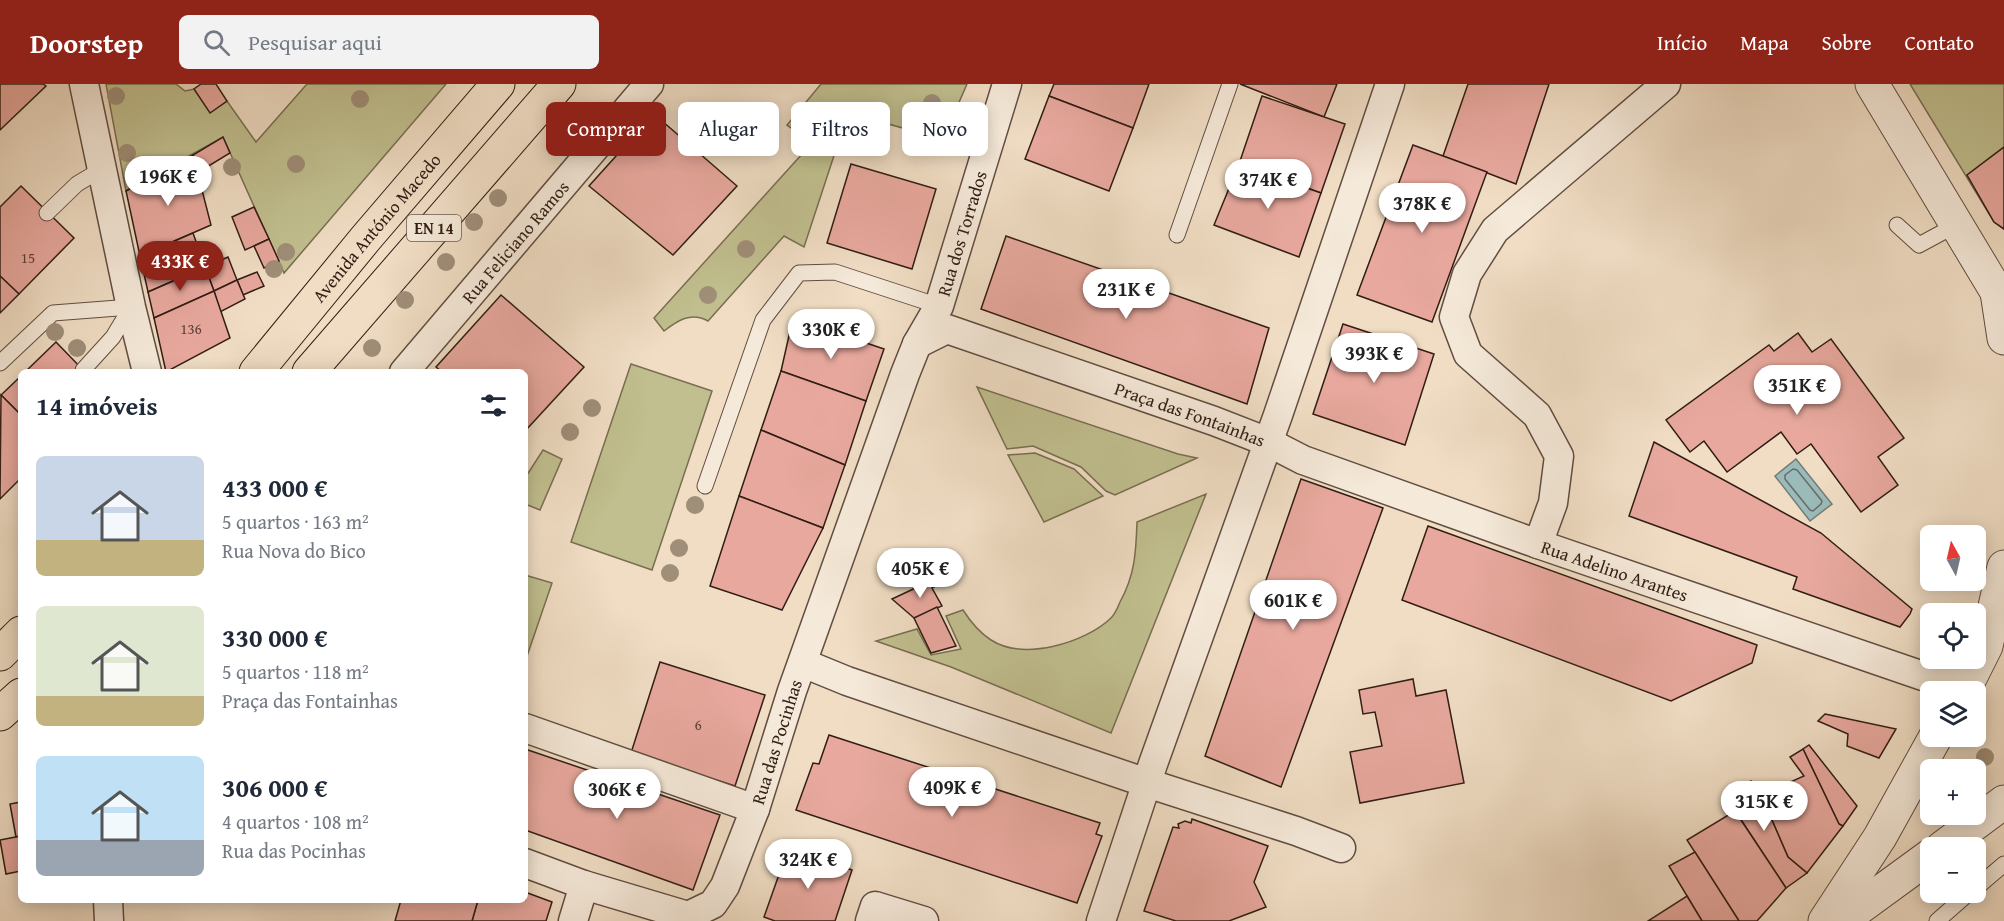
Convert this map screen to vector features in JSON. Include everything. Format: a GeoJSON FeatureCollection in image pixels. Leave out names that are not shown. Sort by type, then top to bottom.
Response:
{"type":"FeatureCollection","features":[{"type":"Feature","properties":{"kind":"highway","name":"Avenida António Macedo"},"geometry":{"type":"LineString","coordinates":[[258,369],[498,84]]}},
{"type":"Feature","properties":{"kind":"highway","name":"EN 14"},"geometry":{"type":"LineString","coordinates":[[312,369],[559,84]]}},
{"type":"Feature","properties":{"kind":"highway"},"geometry":{"type":"LineString","coordinates":[[0,654],[18,636]]}},
{"type":"Feature","properties":{"kind":"highway"},"geometry":{"type":"LineString","coordinates":[[0,714],[18,698]]}},
{"type":"Feature","properties":{"kind":"street"},"geometry":{"type":"LineString","coordinates":[[84,84],[130,306],[146,369]]}},
{"type":"Feature","properties":{"kind":"street","name":"Rua Feliciano Ramos"},"geometry":{"type":"LineString","coordinates":[[407,369],[649,84]]}},
{"type":"Feature","properties":{"kind":"street","name":"Rua dos Torrados"},"geometry":{"type":"LineString","coordinates":[[917,344],[939,306],[1007,84]]}},
{"type":"Feature","properties":{"kind":"street"},"geometry":{"type":"LineString","coordinates":[[1268,442],[1390,84]]}},
{"type":"Feature","properties":{"kind":"street"},"geometry":{"type":"LineString","coordinates":[[1538,544],[1553,503],[1559,456],[1537,415],[1468,354],[1454,316],[1467,274],[1495,230],[1666,84]]}},
{"type":"Feature","properties":{"kind":"street"},"geometry":{"type":"LineString","coordinates":[[1872,84],[2002,303],[2004,338]]}},
{"type":"Feature","properties":{"kind":"street","name":"Praça das Fontainhas"},"geometry":{"type":"LineString","coordinates":[[917,344],[947,330],[1215,421],[1268,442],[1147,783],[1101,921]]}},
{"type":"Feature","properties":{"kind":"street"},"geometry":{"type":"LineString","coordinates":[[917,344],[803,663],[847,681],[1341,848]]}},
{"type":"Feature","properties":{"kind":"street","name":"Rua Adelino Arantes"},"geometry":{"type":"LineString","coordinates":[[1268,442],[1304,460],[1538,544],[1939,681]]}},
{"type":"Feature","properties":{"kind":"street"},"geometry":{"type":"LineString","coordinates":[[1970,681],[1995,636],[2004,567]]}},
{"type":"Feature","properties":{"kind":"street","name":"Rua das Pocinhas"},"geometry":{"type":"LineString","coordinates":[[528,864],[584,885],[688,916],[714,911],[755,809],[803,663]]}},
{"type":"Feature","properties":{"kind":"street"},"geometry":{"type":"LineString","coordinates":[[528,729],[755,809]]}},
{"type":"Feature","properties":{"kind":"street"},"geometry":{"type":"LineString","coordinates":[[1825,921],[1880,837],[1930,747]]}},
{"type":"Feature","properties":{"kind":"street"},"geometry":{"type":"LineString","coordinates":[[1957,837],[2004,802]]}},
{"type":"Feature","properties":{"kind":"street"},"geometry":{"type":"LineString","coordinates":[[1841,921],[1920,863]]}},
{"type":"Feature","properties":{"kind":"street"},"geometry":{"type":"LineString","coordinates":[[573,921],[584,885]]}},
{"type":"Feature","properties":{"kind":"street"},"geometry":{"type":"LineString","coordinates":[[108,903],[109,921]]}},
{"type":"Feature","properties":{"kind":"street"},"geometry":{"type":"LineString","coordinates":[[870,921],[875,906],[924,921]]}},
{"type":"Feature","properties":{"kind":"lane"},"geometry":{"type":"LineString","coordinates":[[1177,235],[1230,84]]}},
{"type":"Feature","properties":{"kind":"lane"},"geometry":{"type":"LineString","coordinates":[[47,213],[77,184],[102,169]]}},
{"type":"Feature","properties":{"kind":"lane"},"geometry":{"type":"LineString","coordinates":[[1898,225],[1919,245],[1956,225]]}},
{"type":"Feature","properties":{"kind":"lane"},"geometry":{"type":"LineString","coordinates":[[705,486],[763,320],[800,273],[835,272],[939,306]]}},
{"type":"Feature","properties":{"kind":"lane"},"geometry":{"type":"LineString","coordinates":[[0,363],[53,313],[130,306]]}},
{"type":"Feature","properties":{"kind":"lane"},"geometry":{"type":"LineString","coordinates":[[83,369],[113,337],[130,306]]}},
{"type":"Feature","properties":{"kind":"lane"},"geometry":{"type":"LineString","coordinates":[[1986,879],[2004,864]]}},
{"type":"Feature","properties":{"kind":"lane"},"geometry":{"type":"LineString","coordinates":[[1937,921],[1957,903]]}},
{"type":"Feature","properties":{"kind":"shaded area"},"geometry":{"type":"Polygon","coordinates":[[[106,84],[176,84],[185,91],[194,89],[210,112],[227,101],[256,142],[307,84],[446,84],[284,273],[223,137],[126,191],[106,84]]]}},
{"type":"Feature","properties":{"kind":"shaded area"},"geometry":{"type":"Polygon","coordinates":[[[821,84],[967,84],[959,102],[902,102],[902,128],[890,124],[890,102],[806,102],[821,84]]]}},
{"type":"Feature","properties":{"kind":"shaded area"},"geometry":{"type":"Polygon","coordinates":[[[1910,84],[2004,84],[2004,229],[1994,222],[1910,84]]]}},
{"type":"Feature","properties":{"kind":"shaded area"},"geometry":{"type":"Polygon","coordinates":[[[800,156],[834,156],[804,247],[784,236],[708,321],[696,317],[684,318],[664,331],[654,318],[800,156]]]}},
{"type":"Feature","properties":{"kind":"shaded area"},"geometry":{"type":"Polygon","coordinates":[[[631,364],[712,391],[652,570],[571,542],[631,364]]]}},
{"type":"Feature","properties":{"kind":"shaded area"},"geometry":{"type":"Polygon","coordinates":[[[977,387],[1178,454],[1197,458],[1115,495],[1106,491],[1081,467],[1033,446],[1007,449],[977,387]]]}},
{"type":"Feature","properties":{"kind":"shaded area"},"geometry":{"type":"Polygon","coordinates":[[[543,450],[562,459],[540,510],[528,505],[528,473],[543,450]]]}},
{"type":"Feature","properties":{"kind":"shaded area"},"geometry":{"type":"Polygon","coordinates":[[[1035,453],[1074,469],[1103,496],[1044,522],[1008,455],[1035,453]]]}},
{"type":"Feature","properties":{"kind":"shaded area"},"geometry":{"type":"Polygon","coordinates":[[[1206,494],[1111,733],[951,667],[876,641],[917,629],[931,655],[961,649],[946,616],[963,610],[983,634],[1005,646],[1037,649],[1086,635],[1111,618],[1125,592],[1134,563],[1137,522],[1206,494]]]}},
{"type":"Feature","properties":{"kind":"shaded area"},"geometry":{"type":"Polygon","coordinates":[[[528,576],[552,583],[528,653],[528,576]]]}},
{"type":"Feature","properties":{"kind":"water"},"geometry":{"type":"Polygon","coordinates":[[[1796,459],[1832,504],[1810,521],[1775,476],[1796,459]]]}},
{"type":"Feature","properties":{"kind":"building"},"geometry":{"type":"Polygon","coordinates":[[[0,84],[43,84],[46,86],[0,130],[0,84]]]}},
{"type":"Feature","properties":{"kind":"building"},"geometry":{"type":"Polygon","coordinates":[[[201,84],[216,84],[227,101],[210,113],[194,89],[201,84]]]}},
{"type":"Feature","properties":{"kind":"building"},"geometry":{"type":"Polygon","coordinates":[[[1054,84],[1149,84],[1133,128],[1049,96],[1054,84]]]}},
{"type":"Feature","properties":{"kind":"building"},"geometry":{"type":"Polygon","coordinates":[[[1240,84],[1337,84],[1324,117],[1240,84]]]}},
{"type":"Feature","properties":{"kind":"building"},"geometry":{"type":"Polygon","coordinates":[[[1468,84],[1549,84],[1516,184],[1443,156],[1468,84]]]}},
{"type":"Feature","properties":{"kind":"building"},"geometry":{"type":"Polygon","coordinates":[[[1049,96],[1133,128],[1109,191],[1025,159],[1049,96]]]}},
{"type":"Feature","properties":{"kind":"building"},"geometry":{"type":"Polygon","coordinates":[[[1262,96],[1345,124],[1321,193],[1239,164],[1262,96]]]}},
{"type":"Feature","properties":{"kind":"building"},"geometry":{"type":"Polygon","coordinates":[[[666,124],[678,135],[678,156],[702,156],[737,186],[673,255],[589,186],[616,156],[666,156],[666,124]]]}},
{"type":"Feature","properties":{"kind":"building"},"geometry":{"type":"Polygon","coordinates":[[[223,137],[230,153],[197,173],[193,155],[223,137]]]}},
{"type":"Feature","properties":{"kind":"building"},"geometry":{"type":"Polygon","coordinates":[[[1413,145],[1487,172],[1432,322],[1357,295],[1413,145]]]}},
{"type":"Feature","properties":{"kind":"building"},"geometry":{"type":"Polygon","coordinates":[[[2004,147],[2004,229],[1994,222],[1967,175],[2004,147]]]}},
{"type":"Feature","properties":{"kind":"building"},"geometry":{"type":"Polygon","coordinates":[[[193,155],[211,225],[140,256],[126,191],[193,155]]]}},
{"type":"Feature","properties":{"kind":"building"},"geometry":{"type":"Polygon","coordinates":[[[851,164],[936,189],[912,269],[827,243],[851,164]]]}},
{"type":"Feature","properties":{"kind":"building"},"geometry":{"type":"Polygon","coordinates":[[[1239,164],[1321,193],[1299,257],[1214,225],[1239,164]]]}},
{"type":"Feature","properties":{"kind":"building"},"geometry":{"type":"Polygon","coordinates":[[[21,186],[74,238],[19,294],[0,276],[0,207],[21,186]]]}},
{"type":"Feature","properties":{"kind":"building"},"geometry":{"type":"Polygon","coordinates":[[[254,207],[269,239],[245,250],[232,217],[254,207]]]}},
{"type":"Feature","properties":{"kind":"building"},"geometry":{"type":"Polygon","coordinates":[[[193,233],[205,267],[148,292],[140,256],[193,233]]]}},
{"type":"Feature","properties":{"kind":"building"},"geometry":{"type":"Polygon","coordinates":[[[1006,236],[1269,328],[1247,404],[981,309],[1006,236]]]}},
{"type":"Feature","properties":{"kind":"building"},"geometry":{"type":"Polygon","coordinates":[[[269,239],[279,261],[264,268],[254,246],[269,239]]]}},
{"type":"Feature","properties":{"kind":"building"},"geometry":{"type":"Polygon","coordinates":[[[228,257],[237,280],[214,291],[205,267],[228,257]]]}},
{"type":"Feature","properties":{"kind":"building"},"geometry":{"type":"Polygon","coordinates":[[[205,267],[214,291],[154,318],[148,292],[205,267]]]}},
{"type":"Feature","properties":{"kind":"building"},"geometry":{"type":"Polygon","coordinates":[[[257,272],[264,286],[243,295],[237,280],[257,272]]]}},
{"type":"Feature","properties":{"kind":"building"},"geometry":{"type":"Polygon","coordinates":[[[0,276],[19,294],[0,313],[0,276]]]}},
{"type":"Feature","properties":{"kind":"building"},"geometry":{"type":"Polygon","coordinates":[[[237,280],[245,299],[220,312],[214,291],[237,280]]]}},
{"type":"Feature","properties":{"kind":"building"},"geometry":{"type":"Polygon","coordinates":[[[214,291],[230,338],[172,369],[165,369],[154,318],[214,291]]]}},
{"type":"Feature","properties":{"kind":"building"},"geometry":{"type":"Polygon","coordinates":[[[501,295],[584,367],[528,428],[528,369],[438,369],[436,367],[501,295]]]}},
{"type":"Feature","properties":{"kind":"building"},"geometry":{"type":"Polygon","coordinates":[[[793,318],[884,349],[866,401],[781,371],[793,318]]]}},
{"type":"Feature","properties":{"kind":"building"},"geometry":{"type":"Polygon","coordinates":[[[1343,324],[1434,354],[1405,445],[1313,414],[1343,324]]]}},
{"type":"Feature","properties":{"kind":"building"},"geometry":{"type":"Polygon","coordinates":[[[1798,333],[1812,352],[1831,339],[1904,438],[1878,457],[1898,485],[1861,512],[1811,444],[1797,454],[1781,432],[1727,472],[1704,441],[1690,452],[1666,420],[1769,345],[1774,351],[1798,333]]]}},
{"type":"Feature","properties":{"kind":"building"},"geometry":{"type":"Polygon","coordinates":[[[56,342],[82,369],[28,369],[56,342]]]}},
{"type":"Feature","properties":{"kind":"building"},"geometry":{"type":"Polygon","coordinates":[[[781,371],[866,401],[845,465],[761,430],[781,371]]]}},
{"type":"Feature","properties":{"kind":"building"},"geometry":{"type":"Polygon","coordinates":[[[18,379],[18,412],[1,395],[18,379]]]}},
{"type":"Feature","properties":{"kind":"building"},"geometry":{"type":"Polygon","coordinates":[[[1,395],[18,412],[18,481],[0,499],[1,395]]]}},
{"type":"Feature","properties":{"kind":"building"},"geometry":{"type":"Polygon","coordinates":[[[761,430],[845,465],[823,528],[739,496],[761,430]]]}},
{"type":"Feature","properties":{"kind":"building"},"geometry":{"type":"Polygon","coordinates":[[[1654,442],[1821,533],[1912,609],[1910,614],[1900,627],[1793,589],[1797,577],[1629,516],[1654,442]]]}},
{"type":"Feature","properties":{"kind":"building"},"geometry":{"type":"Polygon","coordinates":[[[1301,479],[1383,508],[1281,787],[1205,756],[1301,479]]]}},
{"type":"Feature","properties":{"kind":"building"},"geometry":{"type":"Polygon","coordinates":[[[739,496],[823,528],[782,610],[710,586],[739,496]]]}},
{"type":"Feature","properties":{"kind":"building"},"geometry":{"type":"Polygon","coordinates":[[[1428,526],[1757,645],[1752,663],[1671,701],[1402,600],[1428,526]]]}},
{"type":"Feature","properties":{"kind":"building"},"geometry":{"type":"Polygon","coordinates":[[[941,576],[944,581],[932,588],[942,606],[914,618],[892,599],[941,576]]]}},
{"type":"Feature","properties":{"kind":"building"},"geometry":{"type":"Polygon","coordinates":[[[937,607],[956,646],[931,653],[914,618],[937,607]]]}},
{"type":"Feature","properties":{"kind":"building"},"geometry":{"type":"Polygon","coordinates":[[[660,662],[765,695],[735,786],[631,753],[660,662]]]}},
{"type":"Feature","properties":{"kind":"building"},"geometry":{"type":"Polygon","coordinates":[[[1413,679],[1416,696],[1446,690],[1464,783],[1360,803],[1350,752],[1382,746],[1375,712],[1363,714],[1359,690],[1413,679]]]}},
{"type":"Feature","properties":{"kind":"building"},"geometry":{"type":"Polygon","coordinates":[[[1825,714],[1896,729],[1879,758],[1847,746],[1848,734],[1818,721],[1825,714]]]}},
{"type":"Feature","properties":{"kind":"building"},"geometry":{"type":"Polygon","coordinates":[[[829,735],[1100,823],[1096,834],[1102,836],[1077,903],[796,810],[813,763],[819,764],[829,735]]]}},
{"type":"Feature","properties":{"kind":"building"},"geometry":{"type":"Polygon","coordinates":[[[1809,745],[1857,806],[1843,826],[1839,824],[1803,749],[1809,745]]]}},
{"type":"Feature","properties":{"kind":"building"},"geometry":{"type":"Polygon","coordinates":[[[1803,749],[1839,824],[1843,826],[1807,873],[1788,857],[1761,795],[1804,776],[1790,757],[1803,749]]]}},
{"type":"Feature","properties":{"kind":"building"},"geometry":{"type":"Polygon","coordinates":[[[528,750],[720,815],[693,890],[528,831],[528,750]]]}},
{"type":"Feature","properties":{"kind":"building"},"geometry":{"type":"Polygon","coordinates":[[[1751,781],[1761,795],[1788,857],[1807,873],[1786,888],[1726,797],[1751,781]]]}},
{"type":"Feature","properties":{"kind":"building"},"geometry":{"type":"Polygon","coordinates":[[[18,803],[18,837],[16,837],[10,804],[18,803]]]}},
{"type":"Feature","properties":{"kind":"building"},"geometry":{"type":"Polygon","coordinates":[[[1735,811],[1786,888],[1757,921],[1739,921],[1687,840],[1735,811]]]}},
{"type":"Feature","properties":{"kind":"building"},"geometry":{"type":"Polygon","coordinates":[[[1192,819],[1268,846],[1254,882],[1266,907],[1229,921],[1176,921],[1144,911],[1173,827],[1179,828],[1178,824],[1185,821],[1191,823],[1192,819]]]}},
{"type":"Feature","properties":{"kind":"building"},"geometry":{"type":"Polygon","coordinates":[[[18,837],[18,872],[6,874],[0,840],[18,837]]]}},
{"type":"Feature","properties":{"kind":"building"},"geometry":{"type":"Polygon","coordinates":[[[788,849],[852,870],[835,921],[775,921],[764,917],[788,849]]]}},
{"type":"Feature","properties":{"kind":"building"},"geometry":{"type":"Polygon","coordinates":[[[1695,852],[1739,921],[1702,921],[1669,866],[1695,852]]]}},
{"type":"Feature","properties":{"kind":"building"},"geometry":{"type":"Polygon","coordinates":[[[528,893],[552,902],[546,921],[472,921],[477,903],[528,903],[528,893]]]}},
{"type":"Feature","properties":{"kind":"building"},"geometry":{"type":"Polygon","coordinates":[[[1687,896],[1702,921],[1648,921],[1687,896]]]}},
{"type":"Feature","properties":{"kind":"building"},"geometry":{"type":"Polygon","coordinates":[[[400,903],[477,903],[472,921],[395,921],[400,903]]]}}]}
